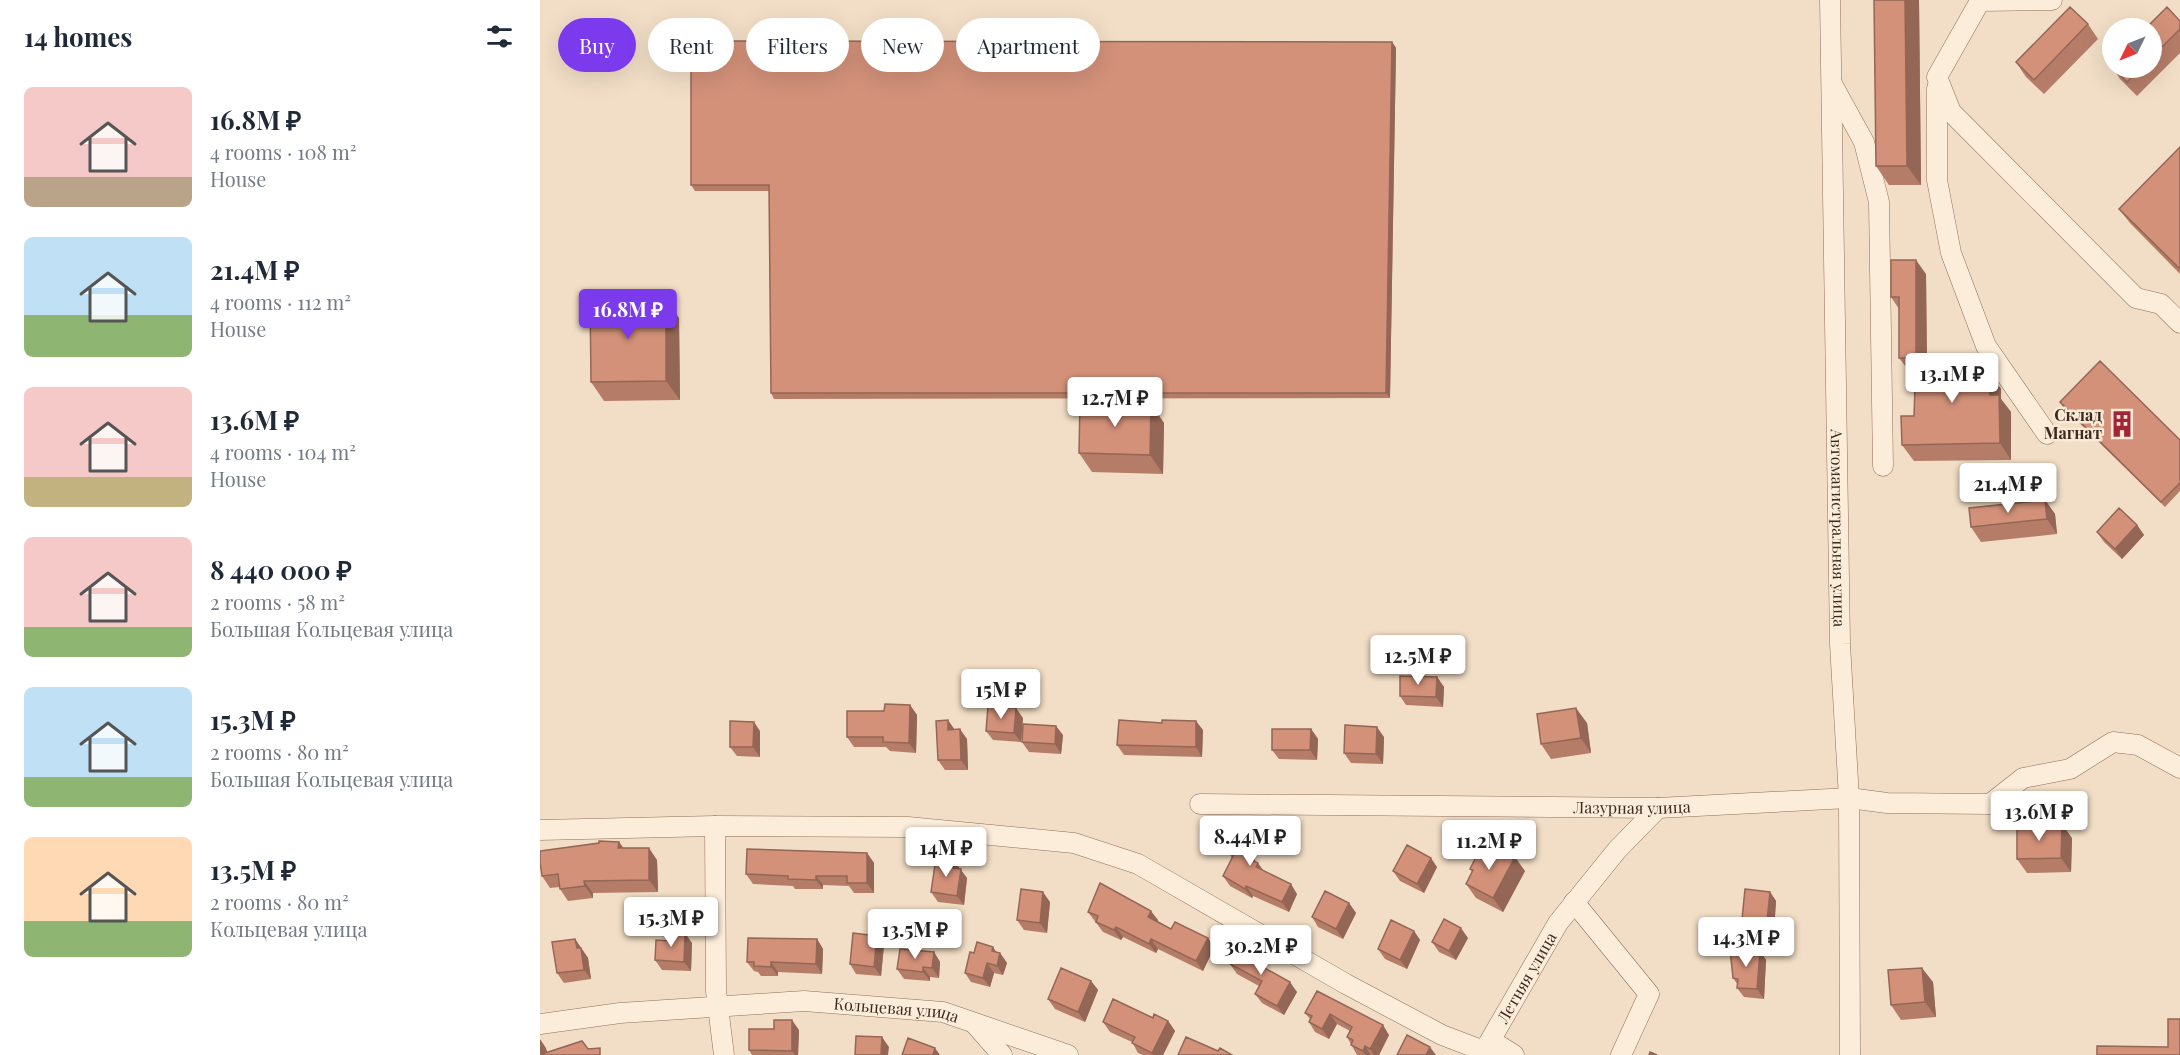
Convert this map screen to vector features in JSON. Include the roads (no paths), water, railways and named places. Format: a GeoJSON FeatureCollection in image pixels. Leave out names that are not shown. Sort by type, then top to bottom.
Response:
{"type":"FeatureCollection","features":[{"type":"Feature","properties":{"kind":"street","name":"Автомагистральная улица"},"geometry":{"type":"LineString","coordinates":[[1830,0],[1840,644],[1849,798],[1850,1055]]}},
{"type":"Feature","properties":{"kind":"street"},"geometry":{"type":"LineString","coordinates":[[2047,434],[1986,346],[1951,253],[1937,180],[1937,77],[1980,1],[2052,0]]}},
{"type":"Feature","properties":{"kind":"street"},"geometry":{"type":"LineString","coordinates":[[1937,77],[1951,112],[1959,121],[2136,298],[2161,304],[2180,323]]}},
{"type":"Feature","properties":{"kind":"street"},"geometry":{"type":"LineString","coordinates":[[1831,81],[1864,142],[1879,202],[1883,466]]}},
{"type":"Feature","properties":{"kind":"street","name":"Лазурная улица"},"geometry":{"type":"LineString","coordinates":[[1200,804],[1658,808],[1849,798],[1887,803],[1990,804],[2023,778],[2070,769],[2113,742],[2138,745],[2180,768]]}},
{"type":"Feature","properties":{"kind":"street","name":"Летняя улица"},"geometry":{"type":"LineString","coordinates":[[1483,1053],[1558,923],[1617,850],[1658,808]]}},
{"type":"Feature","properties":{"kind":"street"},"geometry":{"type":"LineString","coordinates":[[715,826],[716,991],[720,1008],[724,1055]]}},
{"type":"Feature","properties":{"kind":"street"},"geometry":{"type":"LineString","coordinates":[[540,830],[715,826],[908,827],[1074,843],[1138,864],[1346,984],[1442,1035],[1483,1053],[1498,1045],[1514,1055]]}},
{"type":"Feature","properties":{"kind":"street"},"geometry":{"type":"LineString","coordinates":[[1574,902],[1649,994],[1621,1055]]}},
{"type":"Feature","properties":{"kind":"street","name":"Кольцевая улица"},"geometry":{"type":"LineString","coordinates":[[540,1024],[620,1013],[804,1001],[943,1012],[1068,1055]]}},
{"type":"Feature","properties":{"kind":"street"},"geometry":{"type":"LineString","coordinates":[[974,1023],[1002,1055]]}},
{"type":"Feature","properties":{"kind":"place","name":"Склад Магнат"},"geometry":{"type":"Point","coordinates":[2122,424]}}]}
